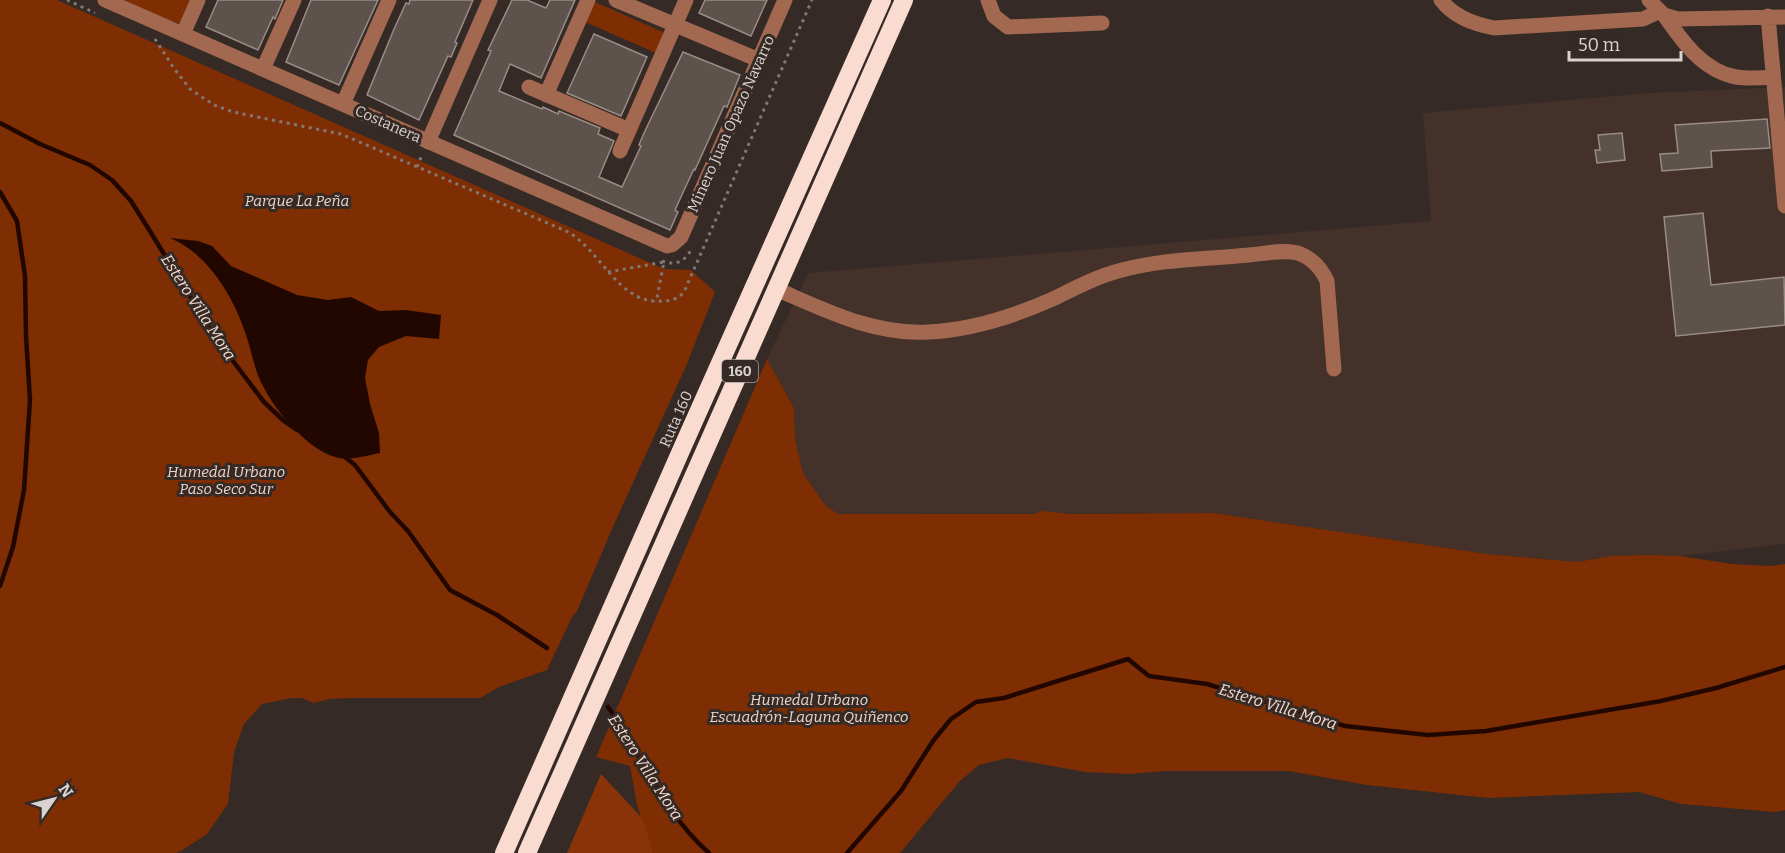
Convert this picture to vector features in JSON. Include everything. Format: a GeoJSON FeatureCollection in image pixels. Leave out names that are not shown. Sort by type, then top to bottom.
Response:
{"type":"FeatureCollection","features":[{"type":"Feature","properties":{"kind":"highway","name":"Ruta 160"},"geometry":{"type":"LineString","coordinates":[[504,853],[882,0]]}},
{"type":"Feature","properties":{"kind":"highway","name":"160"},"geometry":{"type":"LineString","coordinates":[[527,853],[904,0]]}},
{"type":"Feature","properties":{"kind":"street"},"geometry":{"type":"LineString","coordinates":[[183,34],[198,0]]}},
{"type":"Feature","properties":{"kind":"street"},"geometry":{"type":"LineString","coordinates":[[263,69],[294,0]]}},
{"type":"Feature","properties":{"kind":"street"},"geometry":{"type":"LineString","coordinates":[[343,104],[389,0]]}},
{"type":"Feature","properties":{"kind":"street"},"geometry":{"type":"LineString","coordinates":[[425,149],[490,0]]}},
{"type":"Feature","properties":{"kind":"street"},"geometry":{"type":"LineString","coordinates":[[546,95],[588,0]]}},
{"type":"Feature","properties":{"kind":"street"},"geometry":{"type":"LineString","coordinates":[[615,0],[759,60]]}},
{"type":"Feature","properties":{"kind":"street"},"geometry":{"type":"LineString","coordinates":[[620,151],[686,0]]}},
{"type":"Feature","properties":{"kind":"street","name":"Minero Juan Opazo Navarro"},"geometry":{"type":"LineString","coordinates":[[672,245],[681,237],[785,0]]}},
{"type":"Feature","properties":{"kind":"street"},"geometry":{"type":"LineString","coordinates":[[988,0],[994,16],[1008,27],[1102,23]]}},
{"type":"Feature","properties":{"kind":"street"},"geometry":{"type":"LineString","coordinates":[[1441,0],[1461,18],[1481,26],[1494,28],[1643,19],[1658,8]]}},
{"type":"Feature","properties":{"kind":"street","name":"Costanera"},"geometry":{"type":"LineString","coordinates":[[106,4],[183,34],[343,104],[425,149],[662,245],[672,245]]}},
{"type":"Feature","properties":{"kind":"street"},"geometry":{"type":"LineString","coordinates":[[1658,8],[1690,20],[1785,17]]}},
{"type":"Feature","properties":{"kind":"street"},"geometry":{"type":"LineString","coordinates":[[1658,8],[1686,45],[1712,68],[1738,78],[1773,77]]}},
{"type":"Feature","properties":{"kind":"street"},"geometry":{"type":"LineString","coordinates":[[1768,16],[1785,206]]}},
{"type":"Feature","properties":{"kind":"street"},"geometry":{"type":"LineString","coordinates":[[529,87],[629,130]]}},
{"type":"Feature","properties":{"kind":"street"},"geometry":{"type":"LineString","coordinates":[[777,289],[866,326],[885,330],[926,332],[967,328],[1008,317],[1084,283],[1124,269],[1187,260],[1294,252],[1314,262],[1327,281],[1334,369]]}},
{"type":"Feature","properties":{"kind":"path"},"geometry":{"type":"LineString","coordinates":[[67,0],[106,4]]}},
{"type":"Feature","properties":{"kind":"path"},"geometry":{"type":"LineString","coordinates":[[166,43],[155,39],[190,89],[214,105],[233,112],[341,134],[574,235],[585,243],[616,282],[632,293],[656,302],[681,296],[812,0]]}},
{"type":"Feature","properties":{"kind":"path"},"geometry":{"type":"LineString","coordinates":[[417,167],[425,149]]}},
{"type":"Feature","properties":{"kind":"path"},"geometry":{"type":"LineString","coordinates":[[653,257],[669,264],[679,263],[690,252],[694,241]]}},
{"type":"Feature","properties":{"kind":"path"},"geometry":{"type":"LineString","coordinates":[[690,252],[700,256]]}},
{"type":"Feature","properties":{"kind":"path"},"geometry":{"type":"LineString","coordinates":[[656,302],[664,262]]}},
{"type":"Feature","properties":{"kind":"path"},"geometry":{"type":"LineString","coordinates":[[608,272],[664,262]]}},
{"type":"Feature","properties":{"kind":"shaded area"},"geometry":{"type":"Polygon","coordinates":[[[1785,87],[1785,544],[1680,556],[1612,556],[1577,562],[1487,554],[1214,513],[838,514],[825,505],[803,473],[795,439],[794,408],[767,359],[808,273],[1431,221],[1423,113],[1649,93],[1785,87]]]}},
{"type":"Feature","properties":{"kind":"shaded area"},"geometry":{"type":"Polygon","coordinates":[[[170,238],[198,241],[212,246],[231,266],[297,295],[328,300],[351,297],[379,311],[406,310],[441,315],[439,339],[406,336],[379,347],[368,360],[365,378],[379,433],[380,453],[352,458],[335,457],[315,447],[294,429],[269,398],[255,368],[240,318],[226,290],[196,254],[170,238]]]}},
{"type":"Feature","properties":{"kind":"shaded area"},"geometry":{"type":"Polygon","coordinates":[[[601,774],[643,819],[653,853],[567,853],[601,774]]]}},
{"type":"Feature","properties":{"kind":"green space","name":"Humedal Urbano Paso Seco Sur"},"geometry":{"type":"Polygon","coordinates":[[[0,0],[57,0],[664,269],[691,270],[715,292],[687,364],[577,611],[547,670],[499,687],[480,698],[349,698],[329,699],[314,703],[302,698],[292,698],[262,704],[244,724],[234,752],[228,804],[207,834],[176,853],[0,853],[0,0]]]}},
{"type":"Feature","properties":{"kind":"green space"},"geometry":{"type":"Polygon","coordinates":[[[125,0],[190,0],[180,24],[127,4],[125,0]]]}},
{"type":"Feature","properties":{"kind":"green space"},"geometry":{"type":"Polygon","coordinates":[[[595,2],[663,32],[656,53],[583,21],[595,2]]]}},
{"type":"Feature","properties":{"kind":"green space","name":"Humedal Urbano Escuadrón-Laguna Quiñenco"},"geometry":{"type":"Polygon","coordinates":[[[767,359],[794,408],[795,439],[803,473],[825,505],[838,514],[1035,514],[1041,511],[1072,514],[1214,513],[1487,554],[1577,562],[1612,556],[1648,555],[1680,556],[1732,564],[1771,566],[1785,564],[1785,810],[1775,812],[1681,804],[1639,792],[1488,798],[1367,785],[1289,771],[1166,771],[1128,774],[1085,772],[1008,758],[979,765],[959,782],[900,853],[653,853],[637,805],[630,766],[596,757],[767,359]]]}},
{"type":"Feature","properties":{"kind":"building"},"geometry":{"type":"Polygon","coordinates":[[[218,0],[283,0],[258,50],[206,27],[218,0]]]}},
{"type":"Feature","properties":{"kind":"building"},"geometry":{"type":"Polygon","coordinates":[[[311,0],[378,0],[339,85],[286,62],[311,0]]]}},
{"type":"Feature","properties":{"kind":"building"},"geometry":{"type":"Polygon","coordinates":[[[410,0],[473,0],[451,57],[448,56],[419,120],[367,95],[394,29],[406,3],[409,4],[410,0]]]}},
{"type":"Feature","properties":{"kind":"building"},"geometry":{"type":"Polygon","coordinates":[[[512,0],[527,0],[546,8],[550,0],[575,0],[541,78],[510,64],[499,91],[542,109],[543,107],[558,114],[559,111],[600,128],[598,134],[614,141],[599,177],[622,187],[641,146],[639,145],[644,133],[683,52],[740,75],[727,107],[724,106],[675,210],[678,212],[670,230],[454,135],[491,51],[488,50],[512,0]]]}},
{"type":"Feature","properties":{"kind":"building"},"geometry":{"type":"Polygon","coordinates":[[[705,0],[767,0],[751,36],[699,13],[705,0]]]}},
{"type":"Feature","properties":{"kind":"building"},"geometry":{"type":"Polygon","coordinates":[[[594,34],[647,57],[621,116],[567,93],[594,34]]]}},
{"type":"Feature","properties":{"kind":"building"},"geometry":{"type":"Polygon","coordinates":[[[1767,119],[1770,148],[1711,151],[1712,167],[1662,171],[1660,154],[1678,153],[1675,125],[1767,119]]]}},
{"type":"Feature","properties":{"kind":"building"},"geometry":{"type":"Polygon","coordinates":[[[1622,133],[1625,160],[1597,163],[1595,150],[1600,150],[1598,135],[1622,133]]]}},
{"type":"Feature","properties":{"kind":"building"},"geometry":{"type":"Polygon","coordinates":[[[1703,213],[1711,285],[1784,277],[1785,325],[1676,336],[1664,217],[1703,213]]]}},
{"type":"Feature","properties":{"kind":"waterway","name":"Estero Villa Mora"},"geometry":{"type":"LineString","coordinates":[[0,123],[40,144],[90,165],[112,180],[131,201],[215,337],[264,402],[297,430]]}},
{"type":"Feature","properties":{"kind":"waterway"},"geometry":{"type":"LineString","coordinates":[[0,192],[17,221],[25,276],[30,400],[24,490],[13,547],[0,586]]}},
{"type":"Feature","properties":{"kind":"waterway","name":"Estero Villa Mora"},"geometry":{"type":"LineString","coordinates":[[341,454],[355,465],[390,512],[408,531],[450,590],[497,615],[547,648]]}},
{"type":"Feature","properties":{"kind":"waterway","name":"Estero Villa Mora"},"geometry":{"type":"LineString","coordinates":[[847,853],[901,791],[933,741],[951,719],[976,702],[1004,698],[1128,659],[1149,676],[1207,684],[1345,726],[1428,735],[1486,731],[1661,701],[1716,688],[1785,667]]}},
{"type":"Feature","properties":{"kind":"waterway","name":"Estero Villa Mora"},"geometry":{"type":"LineString","coordinates":[[608,707],[666,802],[693,837],[709,853]]}},
{"type":"Feature","properties":{"kind":"park label","name":"Parque La Peña"},"geometry":{"type":"Point","coordinates":[297,201]}}]}
